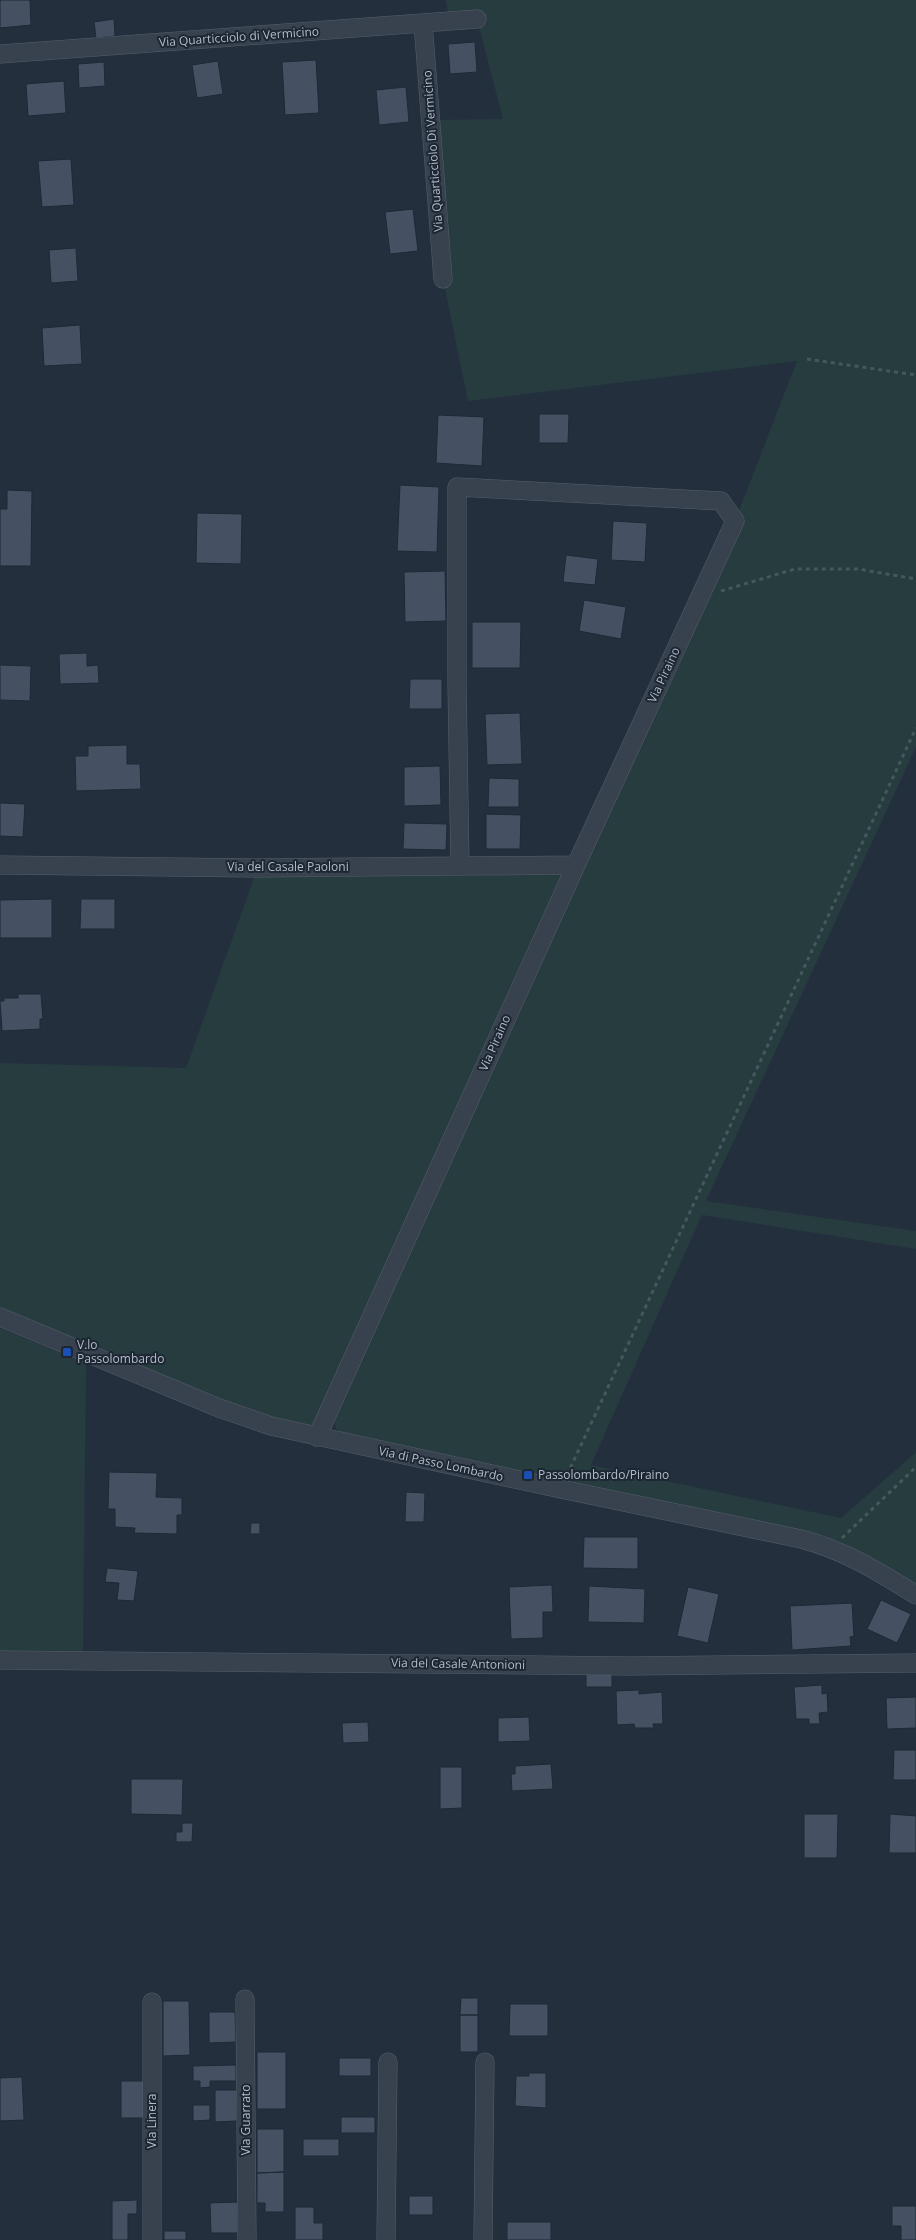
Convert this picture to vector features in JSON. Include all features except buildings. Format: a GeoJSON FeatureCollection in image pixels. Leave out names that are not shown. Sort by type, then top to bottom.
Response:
{"type":"FeatureCollection","features":[{"type":"Feature","properties":{"kind":"street","name":"Via Quarticciolo di Vermicino"},"geometry":{"type":"LineString","coordinates":[[0,54],[477,19]]}},
{"type":"Feature","properties":{"kind":"street","name":"Via Quarticciolo Di Vermicino"},"geometry":{"type":"LineString","coordinates":[[423,23],[443,279]]}},
{"type":"Feature","properties":{"kind":"street","name":"Via Piraino"},"geometry":{"type":"LineString","coordinates":[[317,1437],[576,865],[735,522],[722,501],[457,487],[457,683],[460,866]]}},
{"type":"Feature","properties":{"kind":"street","name":"Via del Casale Paoloni"},"geometry":{"type":"LineString","coordinates":[[0,865],[258,868],[576,865]]}},
{"type":"Feature","properties":{"kind":"street","name":"Via di Passo Lombardo"},"geometry":{"type":"LineString","coordinates":[[0,1317],[219,1408],[271,1426],[561,1489],[784,1534],[832,1548],[863,1562],[916,1595]]}},
{"type":"Feature","properties":{"kind":"street","name":"Via del Casale Antonioni"},"geometry":{"type":"LineString","coordinates":[[0,1660],[629,1666],[916,1663]]}},
{"type":"Feature","properties":{"kind":"street","name":"Via Guarrato"},"geometry":{"type":"LineString","coordinates":[[245,1999],[247,2240]]}},
{"type":"Feature","properties":{"kind":"street","name":"Via Linera"},"geometry":{"type":"LineString","coordinates":[[152,2002],[152,2240]]}},
{"type":"Feature","properties":{"kind":"street"},"geometry":{"type":"LineString","coordinates":[[386,2240],[388,2062]]}},
{"type":"Feature","properties":{"kind":"street"},"geometry":{"type":"LineString","coordinates":[[483,2240],[485,2062]]}},
{"type":"Feature","properties":{"kind":"path"},"geometry":{"type":"LineString","coordinates":[[807,360],[916,375]]}},
{"type":"Feature","properties":{"kind":"path"},"geometry":{"type":"LineString","coordinates":[[703,591],[724,591],[795,569],[858,569],[916,578]]}},
{"type":"Feature","properties":{"kind":"path"},"geometry":{"type":"LineString","coordinates":[[561,1489],[916,728]]}},
{"type":"Feature","properties":{"kind":"path"},"geometry":{"type":"LineString","coordinates":[[832,1548],[916,1467]]}},
{"type":"Feature","properties":{"kind":"green space"},"geometry":{"type":"Polygon","coordinates":[[[446,0],[916,0],[916,747],[706,1201],[916,1231],[916,1249],[702,1215],[591,1465],[841,1518],[916,1452],[916,1588],[871,1558],[831,1540],[343,1435],[336,1428],[333,1419],[735,521],[797,361],[468,401],[443,279],[430,120],[503,119],[477,19],[448,13],[446,0]]]}},
{"type":"Feature","properties":{"kind":"green space"},"geometry":{"type":"Polygon","coordinates":[[[559,873],[562,875],[313,1430],[237,1408],[0,1312],[0,1063],[186,1068],[255,875],[559,873]]]}},
{"type":"Feature","properties":{"kind":"green space"},"geometry":{"type":"Polygon","coordinates":[[[0,1328],[86,1363],[83,1655],[0,1654],[0,1328]]]}},
{"type":"Feature","properties":{"kind":"place","name":"V.lo Passolombardo"},"geometry":{"type":"Point","coordinates":[67,1352]}},
{"type":"Feature","properties":{"kind":"place","name":"Passolombardo/Piraino"},"geometry":{"type":"Point","coordinates":[528,1475]}}]}
